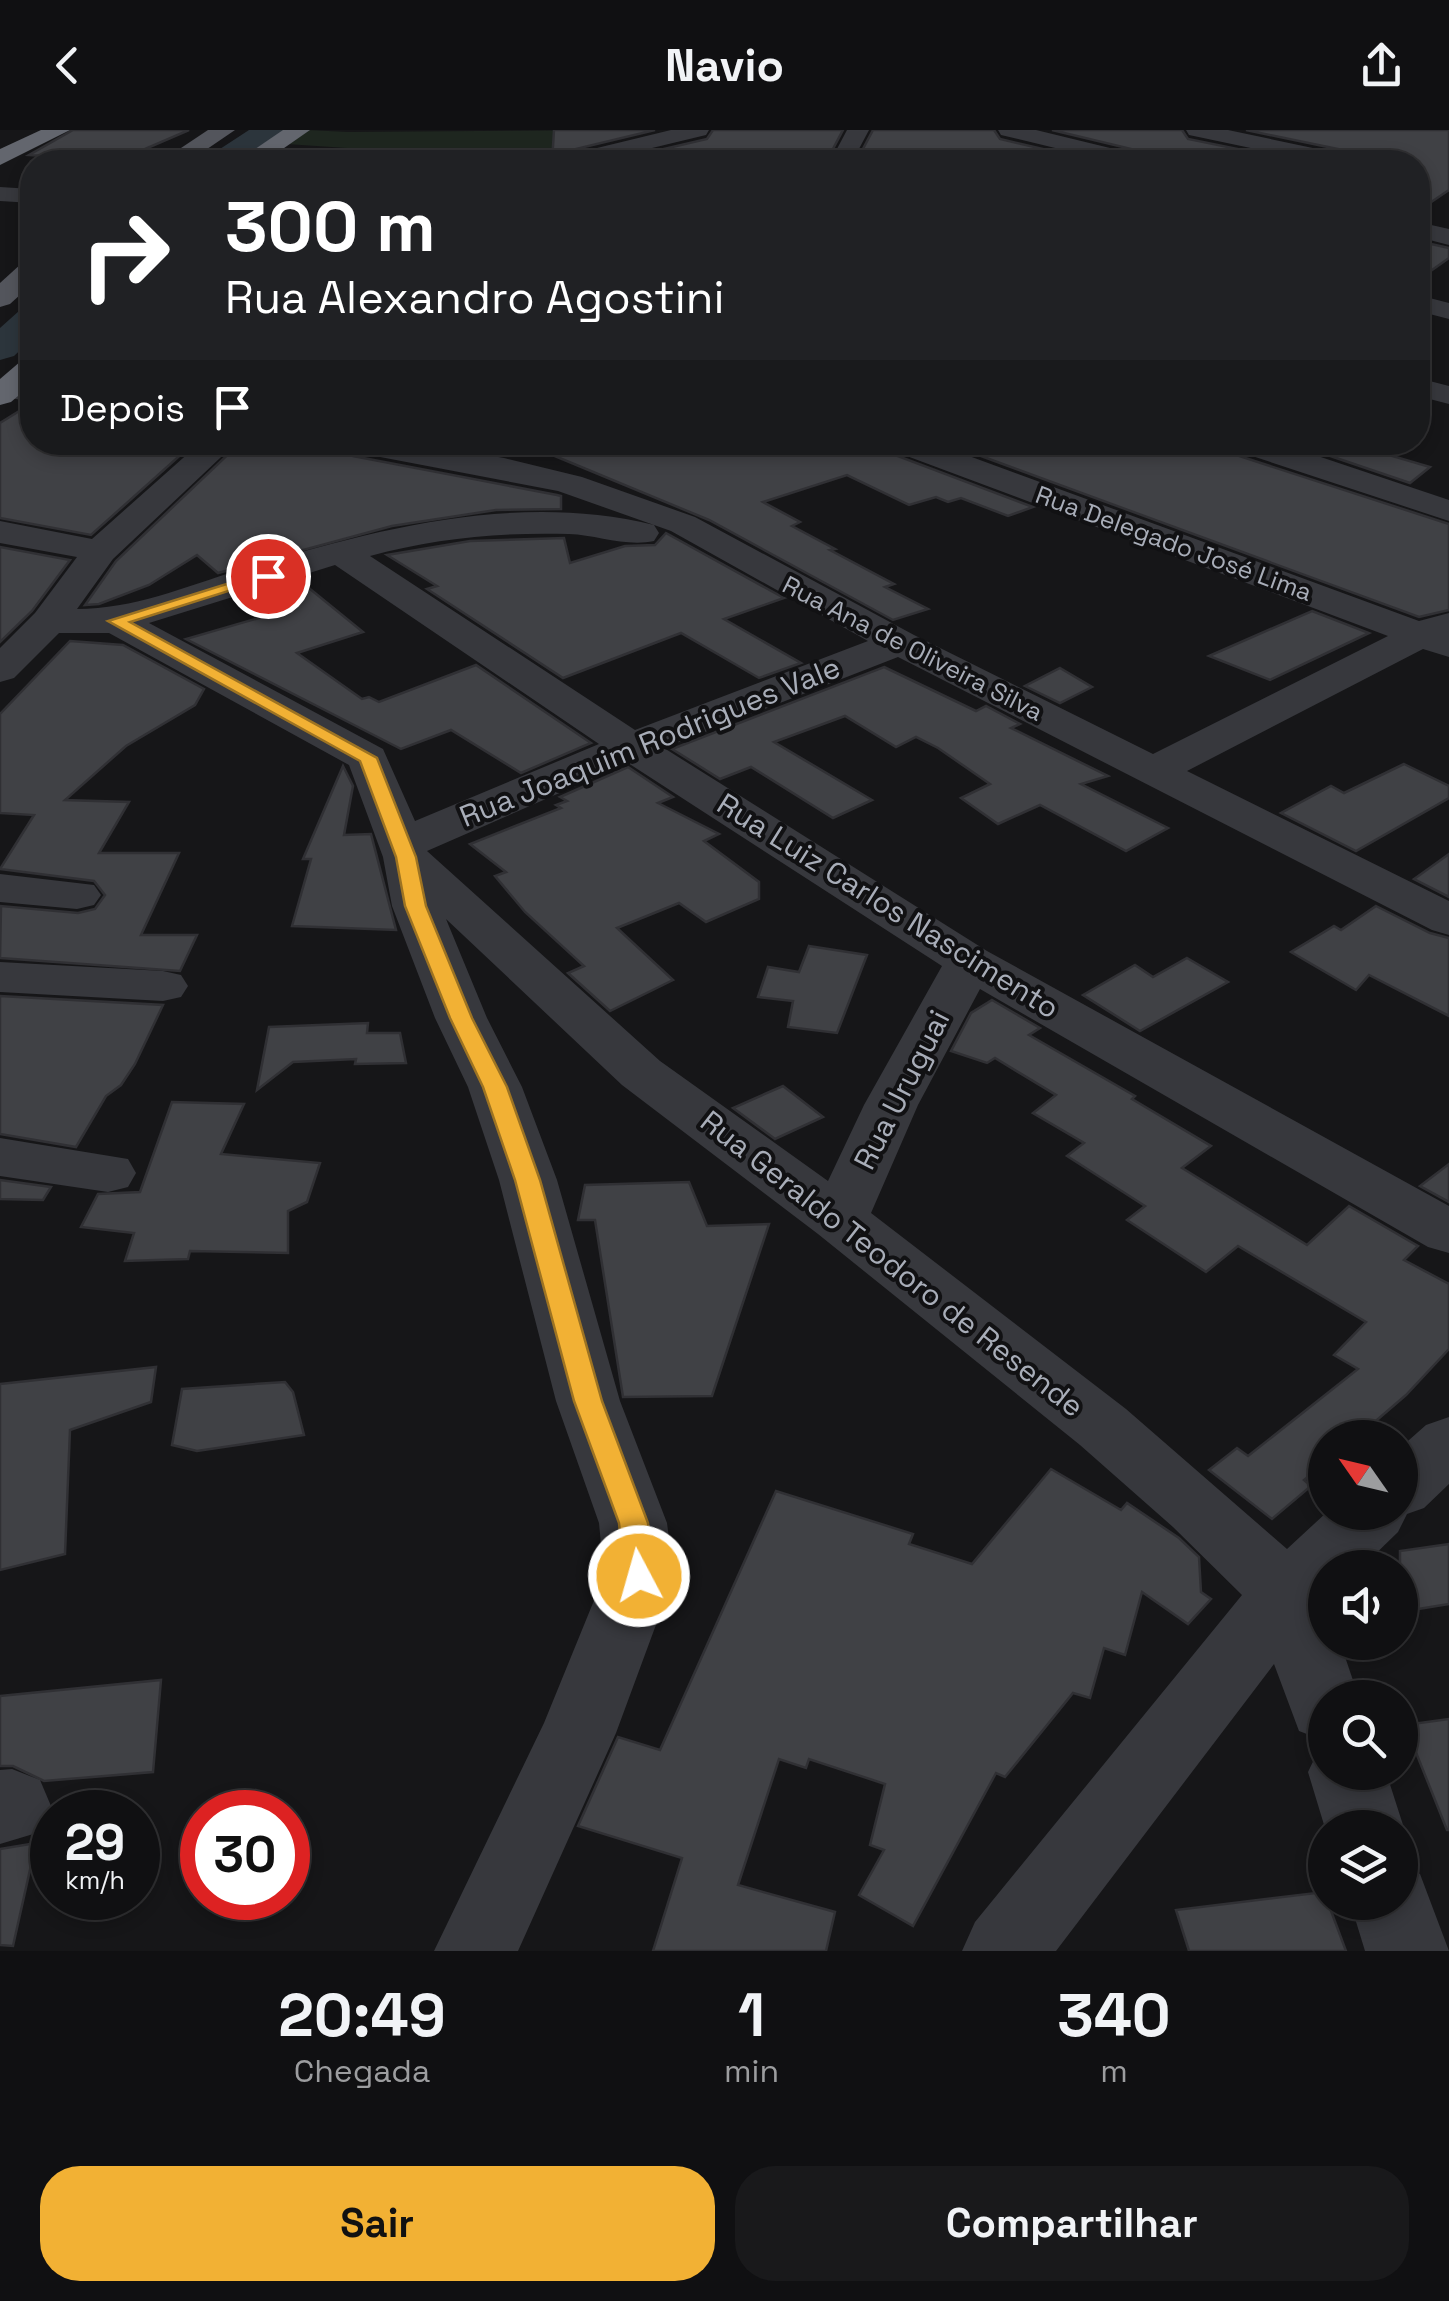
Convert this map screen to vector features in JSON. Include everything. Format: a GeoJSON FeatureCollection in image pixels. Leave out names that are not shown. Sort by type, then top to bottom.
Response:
{"type":"FeatureCollection","features":[{"type":"Feature","properties":{"kind":"highway"},"geometry":{"type":"LineString","coordinates":[[0,158],[60,130]]}},
{"type":"Feature","properties":{"kind":"highway"},"geometry":{"type":"LineString","coordinates":[[267,150],[299,130]]}},
{"type":"Feature","properties":{"kind":"main road"},"geometry":{"type":"LineString","coordinates":[[192,150],[224,130]]}},
{"type":"Feature","properties":{"kind":"main road"},"geometry":{"type":"LineString","coordinates":[[0,298],[20,280]]}},
{"type":"Feature","properties":{"kind":"street"},"geometry":{"type":"LineString","coordinates":[[617,150],[698,130]]}},
{"type":"Feature","properties":{"kind":"street"},"geometry":{"type":"LineString","coordinates":[[680,150],[718,130]]}},
{"type":"Feature","properties":{"kind":"street"},"geometry":{"type":"LineString","coordinates":[[1009,130],[1090,150]]}},
{"type":"Feature","properties":{"kind":"street"},"geometry":{"type":"LineString","coordinates":[[1206,132],[1248,130]]}},
{"type":"Feature","properties":{"kind":"street"},"geometry":{"type":"LineString","coordinates":[[1206,132],[1290,150]]}},
{"type":"Feature","properties":{"kind":"street"},"geometry":{"type":"LineString","coordinates":[[0,670],[50,621],[100,551],[207,455]]}},
{"type":"Feature","properties":{"kind":"street","name":"Rua Ana de Oliveira Silva"},"geometry":{"type":"LineString","coordinates":[[449,455],[628,502],[683,524],[900,643],[1449,920]]}},
{"type":"Feature","properties":{"kind":"street","name":"Rua Delegado José Lima"},"geometry":{"type":"LineString","coordinates":[[936,455],[1441,633]]}},
{"type":"Feature","properties":{"kind":"street"},"geometry":{"type":"LineString","coordinates":[[1281,455],[1449,511]]}},
{"type":"Feature","properties":{"kind":"street"},"geometry":{"type":"LineString","coordinates":[[50,621],[116,621],[413,536],[484,526],[563,522],[614,527],[683,542],[750,564]]}},
{"type":"Feature","properties":{"kind":"street"},"geometry":{"type":"LineString","coordinates":[[0,532],[100,551]]}},
{"type":"Feature","properties":{"kind":"street","name":"Rua Luiz Carlos Nascimento"},"geometry":{"type":"LineString","coordinates":[[344,554],[631,746],[968,962],[1449,1232]]}},
{"type":"Feature","properties":{"kind":"street"},"geometry":{"type":"LineString","coordinates":[[116,621],[368,758],[403,850],[416,906],[461,1018],[495,1087],[528,1180],[588,1401],[634,1523],[639,1576],[578,1734],[476,1951]]}},
{"type":"Feature","properties":{"kind":"street"},"geometry":{"type":"LineString","coordinates":[[1153,771],[1441,633]]}},
{"type":"Feature","properties":{"kind":"street","name":"Rua Joaquim Rodrigues Vale"},"geometry":{"type":"LineString","coordinates":[[403,850],[631,746],[900,643]]}},
{"type":"Feature","properties":{"kind":"street","name":"Rua Geraldo Teodoro de Resende"},"geometry":{"type":"LineString","coordinates":[[403,850],[641,1072],[839,1219],[1197,1507],[1287,1593],[1316,1680]]}},
{"type":"Feature","properties":{"kind":"street"},"geometry":{"type":"LineString","coordinates":[[0,888],[77,895]]}},
{"type":"Feature","properties":{"kind":"street","name":"Rua Uruguai"},"geometry":{"type":"LineString","coordinates":[[839,1219],[891,1104],[968,962]]}},
{"type":"Feature","properties":{"kind":"street"},"geometry":{"type":"LineString","coordinates":[[0,977],[163,986]]}},
{"type":"Feature","properties":{"kind":"street"},"geometry":{"type":"LineString","coordinates":[[0,1157],[108,1173]]}},
{"type":"Feature","properties":{"kind":"street"},"geometry":{"type":"LineString","coordinates":[[1418,1472],[1449,1444]]}},
{"type":"Feature","properties":{"kind":"street"},"geometry":{"type":"LineString","coordinates":[[1004,1951],[1287,1593],[1355,1530]]}},
{"type":"Feature","properties":{"kind":"street"},"geometry":{"type":"LineString","coordinates":[[1396,1920],[1407,1951]]}},
{"type":"Feature","properties":{"kind":"shaded area"},"geometry":{"type":"Polygon","coordinates":[[[308,130],[619,130],[572,150],[378,150],[286,144],[308,130]]]}},
{"type":"Feature","properties":{"kind":"building"},"geometry":{"type":"Polygon","coordinates":[[[73,130],[189,130],[143,150],[38,150],[73,130]]]}},
{"type":"Feature","properties":{"kind":"building"},"geometry":{"type":"Polygon","coordinates":[[[554,130],[655,130],[572,150],[553,150],[554,130]]]}},
{"type":"Feature","properties":{"kind":"building"},"geometry":{"type":"Polygon","coordinates":[[[713,130],[843,130],[832,150],[660,150],[707,139],[713,130]]]}},
{"type":"Feature","properties":{"kind":"building"},"geometry":{"type":"Polygon","coordinates":[[[873,130],[994,130],[1000,139],[1047,150],[862,150],[873,130]]]}},
{"type":"Feature","properties":{"kind":"building"},"geometry":{"type":"Polygon","coordinates":[[[1052,130],[1182,130],[1188,139],[1242,150],[1135,150],[1052,130]]]}},
{"type":"Feature","properties":{"kind":"building"},"geometry":{"type":"Polygon","coordinates":[[[1246,130],[1449,130],[1449,190],[1430,203],[1430,150],[1342,150],[1246,130]]]}},
{"type":"Feature","properties":{"kind":"building"},"geometry":{"type":"Polygon","coordinates":[[[1430,244],[1449,248],[1449,258],[1430,271],[1430,244]]]}},
{"type":"Feature","properties":{"kind":"building"},"geometry":{"type":"Polygon","coordinates":[[[20,411],[20,455],[180,455],[91,535],[0,518],[0,423],[20,411]]]}},
{"type":"Feature","properties":{"kind":"building"},"geometry":{"type":"Polygon","coordinates":[[[227,455],[351,455],[561,496],[561,509],[496,510],[392,526],[218,573],[197,555],[149,585],[99,604],[85,605],[116,561],[227,455]]]}},
{"type":"Feature","properties":{"kind":"building"},"geometry":{"type":"Polygon","coordinates":[[[552,455],[895,455],[1033,507],[1008,516],[961,498],[948,502],[936,497],[909,505],[847,475],[763,502],[800,522],[792,526],[835,549],[830,550],[894,584],[885,587],[928,609],[893,620],[709,520],[552,455]]]}},
{"type":"Feature","properties":{"kind":"building"},"geometry":{"type":"Polygon","coordinates":[[[978,455],[1236,455],[1449,524],[1449,610],[1419,617],[978,455]]]}},
{"type":"Feature","properties":{"kind":"building"},"geometry":{"type":"Polygon","coordinates":[[[1327,455],[1389,455],[1430,467],[1410,483],[1327,455]]]}},
{"type":"Feature","properties":{"kind":"building"},"geometry":{"type":"Polygon","coordinates":[[[666,533],[784,598],[724,619],[801,663],[759,678],[681,633],[563,678],[427,589],[437,586],[387,555],[470,541],[564,538],[570,563],[625,546],[655,545],[666,533]]]}},
{"type":"Feature","properties":{"kind":"building"},"geometry":{"type":"Polygon","coordinates":[[[0,547],[70,560],[32,611],[0,642],[0,547]]]}},
{"type":"Feature","properties":{"kind":"building"},"geometry":{"type":"Polygon","coordinates":[[[299,580],[363,632],[297,653],[362,699],[369,697],[379,702],[476,665],[591,743],[521,773],[451,730],[401,749],[186,639],[269,615],[247,596],[299,580]]]}},
{"type":"Feature","properties":{"kind":"building"},"geometry":{"type":"Polygon","coordinates":[[[1312,611],[1369,633],[1270,680],[1209,656],[1312,611]]]}},
{"type":"Feature","properties":{"kind":"building"},"geometry":{"type":"Polygon","coordinates":[[[70,641],[123,645],[204,689],[195,705],[126,746],[65,800],[129,802],[99,853],[179,853],[141,935],[197,935],[180,971],[0,958],[1,906],[78,913],[95,909],[105,895],[94,881],[0,869],[34,815],[0,813],[0,714],[70,641]]]}},
{"type":"Feature","properties":{"kind":"building"},"geometry":{"type":"Polygon","coordinates":[[[884,667],[976,711],[986,706],[1020,724],[1011,728],[1108,776],[1081,784],[1168,828],[1126,851],[1040,805],[998,824],[961,798],[990,784],[916,737],[896,747],[845,716],[774,742],[872,800],[833,818],[751,767],[720,779],[672,749],[884,667]]]}},
{"type":"Feature","properties":{"kind":"building"},"geometry":{"type":"Polygon","coordinates":[[[1060,668],[1092,687],[1060,703],[1025,686],[1060,668]]]}},
{"type":"Feature","properties":{"kind":"building"},"geometry":{"type":"Polygon","coordinates":[[[1404,764],[1449,786],[1449,798],[1356,851],[1281,813],[1331,786],[1344,793],[1404,764]]]}},
{"type":"Feature","properties":{"kind":"building"},"geometry":{"type":"Polygon","coordinates":[[[343,766],[353,786],[344,835],[371,834],[396,930],[292,926],[311,859],[303,859],[343,766]]]}},
{"type":"Feature","properties":{"kind":"building"},"geometry":{"type":"Polygon","coordinates":[[[628,767],[673,797],[658,803],[719,834],[704,841],[759,882],[759,899],[706,922],[679,903],[617,928],[673,980],[610,1011],[568,973],[584,966],[525,912],[495,876],[506,872],[470,844],[561,808],[556,805],[567,801],[560,797],[628,767]]]}},
{"type":"Feature","properties":{"kind":"building"},"geometry":{"type":"Polygon","coordinates":[[[1449,854],[1449,897],[1414,879],[1449,854]]]}},
{"type":"Feature","properties":{"kind":"building"},"geometry":{"type":"Polygon","coordinates":[[[1376,906],[1430,933],[1449,938],[1449,1016],[1369,975],[1356,990],[1291,952],[1334,926],[1341,930],[1376,906]]]}},
{"type":"Feature","properties":{"kind":"building"},"geometry":{"type":"Polygon","coordinates":[[[809,946],[867,955],[837,1033],[788,1027],[793,1001],[758,997],[768,967],[799,972],[809,946]]]}},
{"type":"Feature","properties":{"kind":"building"},"geometry":{"type":"Polygon","coordinates":[[[1187,958],[1228,982],[1140,1031],[1083,995],[1135,965],[1153,977],[1187,958]]]}},
{"type":"Feature","properties":{"kind":"building"},"geometry":{"type":"Polygon","coordinates":[[[0,996],[163,1005],[135,1064],[121,1085],[106,1096],[76,1147],[0,1134],[0,996]]]}},
{"type":"Feature","properties":{"kind":"building"},"geometry":{"type":"Polygon","coordinates":[[[992,1000],[1040,1028],[1029,1035],[1135,1096],[1132,1099],[1211,1146],[1182,1168],[1307,1245],[1349,1206],[1418,1246],[1404,1260],[1449,1284],[1449,1349],[1377,1420],[1308,1420],[1308,1477],[1304,1480],[1308,1489],[1272,1519],[1209,1470],[1237,1448],[1248,1456],[1358,1369],[1334,1355],[1366,1322],[1238,1246],[1206,1272],[1127,1220],[1145,1206],[1067,1156],[1084,1143],[1033,1113],[1056,1095],[995,1058],[987,1063],[951,1051],[971,1013],[992,1000]]]}},
{"type":"Feature","properties":{"kind":"building"},"geometry":{"type":"Polygon","coordinates":[[[368,1023],[367,1033],[400,1033],[406,1063],[355,1064],[356,1059],[293,1062],[257,1090],[269,1027],[368,1023]]]}},
{"type":"Feature","properties":{"kind":"building"},"geometry":{"type":"Polygon","coordinates":[[[783,1086],[823,1117],[775,1139],[733,1108],[783,1086]]]}},
{"type":"Feature","properties":{"kind":"building"},"geometry":{"type":"Polygon","coordinates":[[[172,1102],[244,1104],[221,1154],[320,1163],[307,1202],[288,1211],[288,1253],[190,1251],[188,1259],[125,1261],[134,1233],[81,1227],[98,1194],[140,1192],[172,1102]]]}},
{"type":"Feature","properties":{"kind":"building"},"geometry":{"type":"Polygon","coordinates":[[[1449,1164],[1449,1202],[1420,1186],[1449,1164]]]}},
{"type":"Feature","properties":{"kind":"building"},"geometry":{"type":"Polygon","coordinates":[[[0,1180],[51,1187],[43,1200],[0,1199],[0,1180]]]}},
{"type":"Feature","properties":{"kind":"building"},"geometry":{"type":"Polygon","coordinates":[[[689,1182],[707,1226],[769,1224],[712,1396],[623,1397],[595,1220],[578,1220],[585,1185],[689,1182]]]}},
{"type":"Feature","properties":{"kind":"building"},"geometry":{"type":"Polygon","coordinates":[[[156,1367],[151,1402],[70,1430],[65,1554],[0,1570],[0,1384],[156,1367]]]}},
{"type":"Feature","properties":{"kind":"building"},"geometry":{"type":"Polygon","coordinates":[[[285,1382],[293,1392],[304,1435],[197,1451],[172,1445],[182,1389],[285,1382]]]}},
{"type":"Feature","properties":{"kind":"building"},"geometry":{"type":"Polygon","coordinates":[[[1051,1469],[1121,1510],[1127,1503],[1179,1538],[1199,1557],[1201,1592],[1211,1599],[1188,1624],[1142,1592],[1125,1655],[1104,1648],[1090,1698],[1073,1693],[1005,1777],[996,1773],[913,1926],[859,1895],[884,1850],[870,1845],[885,1784],[809,1759],[806,1768],[779,1759],[738,1885],[835,1912],[826,1951],[653,1951],[682,1858],[578,1826],[618,1737],[660,1750],[776,1491],[913,1534],[909,1544],[972,1564],[1051,1469]]]}},
{"type":"Feature","properties":{"kind":"building"},"geometry":{"type":"Polygon","coordinates":[[[1449,1544],[1449,1604],[1418,1609],[1418,1550],[1407,1550],[1449,1544]]]}},
{"type":"Feature","properties":{"kind":"building"},"geometry":{"type":"Polygon","coordinates":[[[161,1680],[153,1772],[44,1781],[13,1766],[0,1766],[0,1696],[161,1680]]]}},
{"type":"Feature","properties":{"kind":"building"},"geometry":{"type":"Polygon","coordinates":[[[1449,1719],[1449,1830],[1418,1758],[1418,1723],[1449,1719]]]}},
{"type":"Feature","properties":{"kind":"building"},"geometry":{"type":"Polygon","coordinates":[[[30,1844],[30,1870],[13,1946],[0,1945],[0,1849],[30,1844]]]}},
{"type":"Feature","properties":{"kind":"building"},"geometry":{"type":"Polygon","coordinates":[[[1308,1894],[1308,1920],[1334,1920],[1346,1951],[1189,1951],[1176,1910],[1308,1894]]]}},
{"type":"Feature","properties":{"kind":"waterway"},"geometry":{"type":"LineString","coordinates":[[236,150],[270,130]]}},
{"type":"Feature","properties":{"kind":"waterway"},"geometry":{"type":"LineString","coordinates":[[0,348],[20,330]]}},
{"type":"Feature","properties":{"kind":"route"},"geometry":{"type":"LineString","coordinates":[[268,576],[116,621],[368,758],[406,857],[416,906],[461,1018],[495,1087],[528,1180],[588,1401],[634,1523],[639,1576]]}}]}
